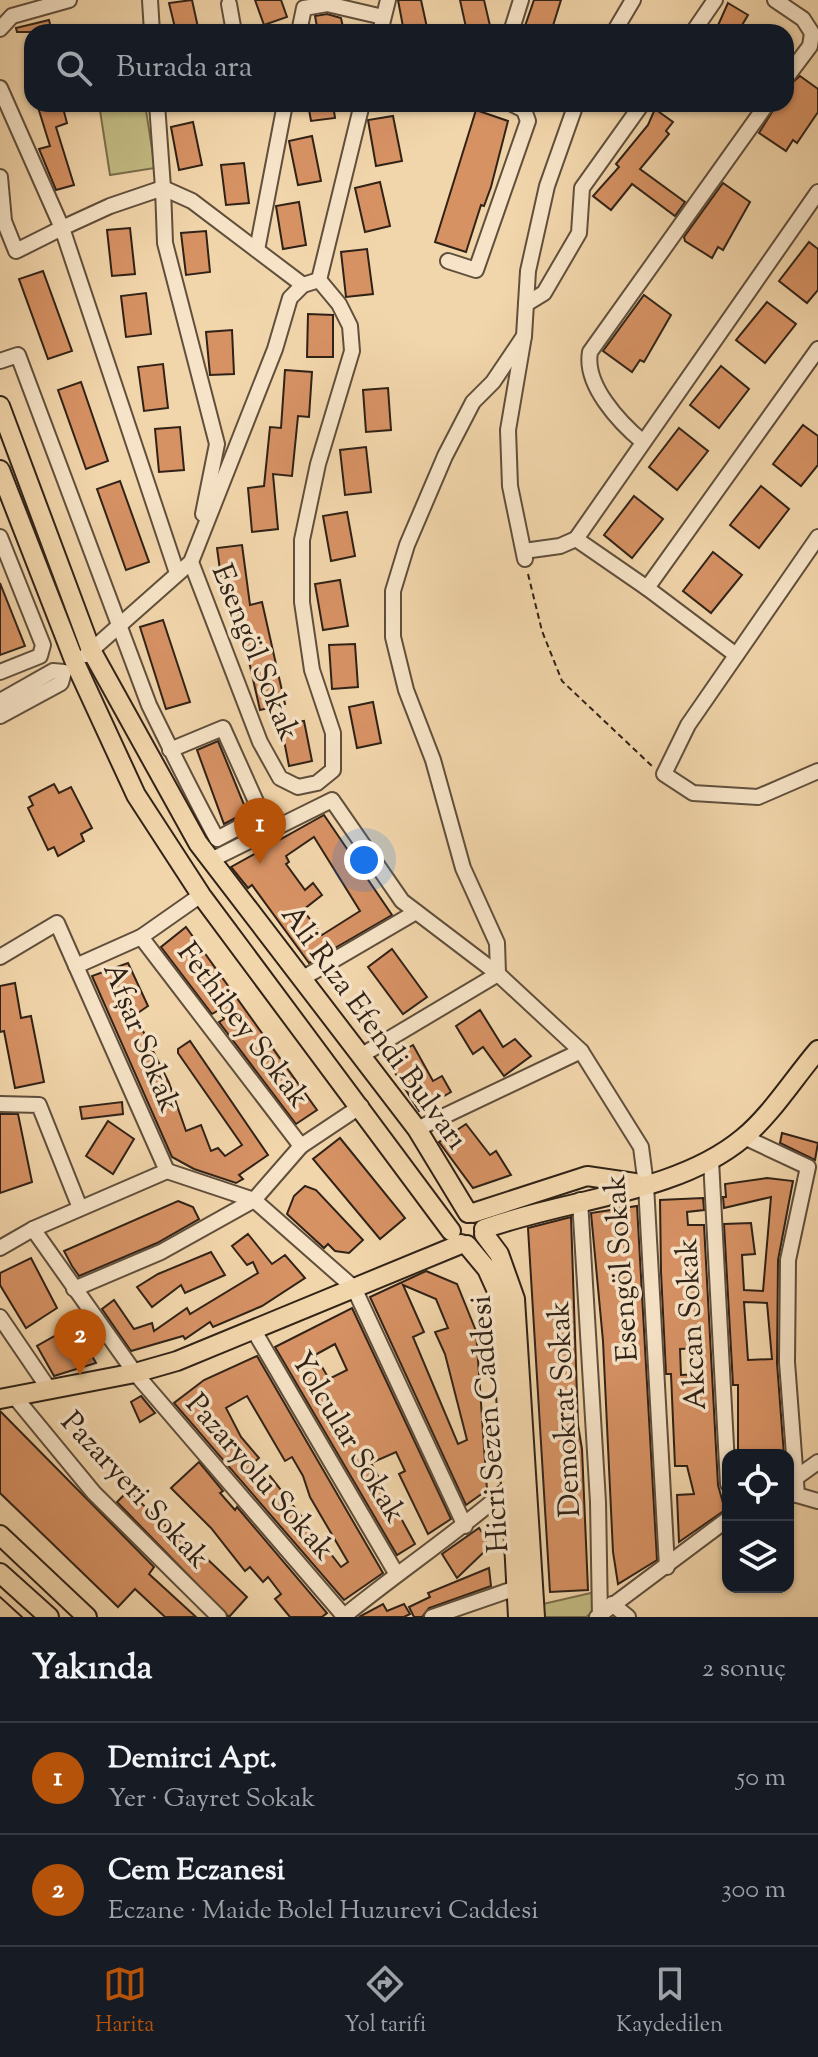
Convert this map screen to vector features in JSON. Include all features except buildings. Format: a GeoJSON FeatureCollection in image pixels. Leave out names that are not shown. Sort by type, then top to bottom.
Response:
{"type":"FeatureCollection","features":[{"type":"Feature","properties":{"kind":"main road","name":"Ali Rıza Efendi Bulvarı"},"geometry":{"type":"LineString","coordinates":[[0,406],[91,650],[198,843],[417,1129],[470,1213]]}},
{"type":"Feature","properties":{"kind":"main road","name":"Ali Rıza Efendi Bulvarı"},"geometry":{"type":"LineString","coordinates":[[0,470],[76,665],[136,795],[201,895],[458,1239],[487,1269],[501,1300],[518,1617]]}},
{"type":"Feature","properties":{"kind":"main road"},"geometry":{"type":"LineString","coordinates":[[7,1397],[135,1373],[354,1288],[458,1239],[477,1242],[484,1232],[580,1200],[646,1185],[711,1160],[744,1137],[818,1050]]}},
{"type":"Feature","properties":{"kind":"main road"},"geometry":{"type":"LineString","coordinates":[[458,1239],[454,1220],[587,1176],[646,1185]]}},
{"type":"Feature","properties":{"kind":"main road"},"geometry":{"type":"LineString","coordinates":[[470,1213],[481,1219],[484,1232]]}},
{"type":"Feature","properties":{"kind":"main road","name":"Hicri Sezen Caddesi"},"geometry":{"type":"LineString","coordinates":[[484,1232],[499,1254],[515,1299],[535,1617]]}},
{"type":"Feature","properties":{"kind":"main road"},"geometry":{"type":"LineString","coordinates":[[0,1535],[87,1617]]}},
{"type":"Feature","properties":{"kind":"main road"},"geometry":{"type":"LineString","coordinates":[[0,1573],[49,1617]]}},
{"type":"Feature","properties":{"kind":"street"},"geometry":{"type":"LineString","coordinates":[[0,29],[12,16],[69,0]]}},
{"type":"Feature","properties":{"kind":"street"},"geometry":{"type":"LineString","coordinates":[[150,0],[152,24]]}},
{"type":"Feature","properties":{"kind":"street"},"geometry":{"type":"LineString","coordinates":[[381,24],[388,0]]}},
{"type":"Feature","properties":{"kind":"street"},"geometry":{"type":"LineString","coordinates":[[514,24],[521,0]]}},
{"type":"Feature","properties":{"kind":"street"},"geometry":{"type":"LineString","coordinates":[[619,24],[633,0]]}},
{"type":"Feature","properties":{"kind":"street"},"geometry":{"type":"LineString","coordinates":[[698,24],[715,0]]}},
{"type":"Feature","properties":{"kind":"street"},"geometry":{"type":"LineString","coordinates":[[775,0],[803,19],[812,33],[810,46],[794,67]]}},
{"type":"Feature","properties":{"kind":"street"},"geometry":{"type":"LineString","coordinates":[[229,4],[233,24]]}},
{"type":"Feature","properties":{"kind":"street"},"geometry":{"type":"LineString","coordinates":[[301,24],[304,8],[327,4],[378,24]]}},
{"type":"Feature","properties":{"kind":"street"},"geometry":{"type":"LineString","coordinates":[[0,88],[62,228],[177,573]]}},
{"type":"Feature","properties":{"kind":"street"},"geometry":{"type":"LineString","coordinates":[[158,112],[165,243],[217,444],[194,555]]}},
{"type":"Feature","properties":{"kind":"street"},"geometry":{"type":"LineString","coordinates":[[257,250],[279,112]]}},
{"type":"Feature","properties":{"kind":"street"},"geometry":{"type":"LineString","coordinates":[[194,555],[275,349],[290,298],[303,285],[319,280],[360,112]]}},
{"type":"Feature","properties":{"kind":"street"},"geometry":{"type":"LineString","coordinates":[[448,261],[476,270],[528,121],[525,112]]}},
{"type":"Feature","properties":{"kind":"street"},"geometry":{"type":"LineString","coordinates":[[573,112],[547,186],[528,271],[524,336],[508,430],[510,486],[525,555],[576,539],[818,192]]}},
{"type":"Feature","properties":{"kind":"street"},"geometry":{"type":"LineString","coordinates":[[526,304],[544,293],[579,233],[582,188],[636,112]]}},
{"type":"Feature","properties":{"kind":"street"},"geometry":{"type":"LineString","coordinates":[[643,442],[617,417],[592,377],[590,352],[761,112]]}},
{"type":"Feature","properties":{"kind":"street"},"geometry":{"type":"LineString","coordinates":[[0,177],[4,221],[16,251],[110,206],[163,188],[192,201],[303,285]]}},
{"type":"Feature","properties":{"kind":"street","name":"Esengöl Sokak"},"geometry":{"type":"LineString","coordinates":[[76,665],[194,555],[266,754],[280,778],[298,787],[317,783],[333,770],[333,733],[312,670],[302,602],[302,540],[318,464],[352,351],[350,326],[339,304],[319,280]]}},
{"type":"Feature","properties":{"kind":"street"},"geometry":{"type":"LineString","coordinates":[[362,1055],[498,974],[497,943],[463,868],[433,760],[406,690],[393,637],[393,591],[407,545],[445,456],[473,402],[493,382],[524,336]]}},
{"type":"Feature","properties":{"kind":"street"},"geometry":{"type":"LineString","coordinates":[[647,588],[818,349]]}},
{"type":"Feature","properties":{"kind":"street"},"geometry":{"type":"LineString","coordinates":[[0,361],[18,355],[121,622],[149,705],[170,750],[217,839],[262,815],[223,728],[170,750]]}},
{"type":"Feature","properties":{"kind":"street"},"geometry":{"type":"LineString","coordinates":[[0,537],[43,645],[40,656],[0,672]]}},
{"type":"Feature","properties":{"kind":"street"},"geometry":{"type":"LineString","coordinates":[[818,537],[675,746],[664,774],[693,793],[758,797],[818,771]]}},
{"type":"Feature","properties":{"kind":"street"},"geometry":{"type":"LineString","coordinates":[[576,539],[736,655]]}},
{"type":"Feature","properties":{"kind":"street"},"geometry":{"type":"LineString","coordinates":[[0,701],[53,671],[64,672],[61,683],[0,716]]}},
{"type":"Feature","properties":{"kind":"street","name":"Esengöl Sokak"},"geometry":{"type":"LineString","coordinates":[[213,859],[332,800],[402,901],[498,974],[581,1051],[641,1147],[646,1185],[667,1567]]}},
{"type":"Feature","properties":{"kind":"street","name":"Afşar Sokak"},"geometry":{"type":"LineString","coordinates":[[167,1171],[76,966],[141,937],[201,895]]}},
{"type":"Feature","properties":{"kind":"street"},"geometry":{"type":"LineString","coordinates":[[303,978],[416,912]]}},
{"type":"Feature","properties":{"kind":"street"},"geometry":{"type":"LineString","coordinates":[[2,951],[57,923],[76,966]]}},
{"type":"Feature","properties":{"kind":"street","name":"Fethibey Sokak"},"geometry":{"type":"LineString","coordinates":[[141,937],[301,1146]]}},
{"type":"Feature","properties":{"kind":"street"},"geometry":{"type":"LineString","coordinates":[[417,1129],[581,1051]]}},
{"type":"Feature","properties":{"kind":"street"},"geometry":{"type":"LineString","coordinates":[[0,1104],[39,1105],[80,1208]]}},
{"type":"Feature","properties":{"kind":"street"},"geometry":{"type":"LineString","coordinates":[[74,1289],[161,1252],[254,1200],[301,1146],[361,1106]]}},
{"type":"Feature","properties":{"kind":"street"},"geometry":{"type":"LineString","coordinates":[[744,1137],[808,1167],[788,1260],[787,1362],[797,1477],[794,1491]]}},
{"type":"Feature","properties":{"kind":"street","name":"Akcan Sokak"},"geometry":{"type":"LineString","coordinates":[[711,1160],[726,1449]]}},
{"type":"Feature","properties":{"kind":"street"},"geometry":{"type":"LineString","coordinates":[[0,1248],[33,1229],[167,1171],[254,1200],[354,1288],[465,1526]]}},
{"type":"Feature","properties":{"kind":"street","name":"Demokrat Sokak"},"geometry":{"type":"LineString","coordinates":[[580,1200],[598,1502],[599,1616]]}},
{"type":"Feature","properties":{"kind":"street","name":"Pazaryolu Sokak"},"geometry":{"type":"LineString","coordinates":[[33,1229],[135,1373],[344,1617]]}},
{"type":"Feature","properties":{"kind":"street"},"geometry":{"type":"LineString","coordinates":[[0,1317],[49,1389]]}},
{"type":"Feature","properties":{"kind":"street","name":"Yolcular Sokak"},"geometry":{"type":"LineString","coordinates":[[253,1329],[396,1573]]}},
{"type":"Feature","properties":{"kind":"street","name":"Pazaryeri Sokak"},"geometry":{"type":"LineString","coordinates":[[7,1397],[94,1493],[219,1617]]}},
{"type":"Feature","properties":{"kind":"street"},"geometry":{"type":"LineString","coordinates":[[797,1477],[818,1462]]}},
{"type":"Feature","properties":{"kind":"street"},"geometry":{"type":"LineString","coordinates":[[344,1617],[396,1573],[465,1526],[511,1486]]}},
{"type":"Feature","properties":{"kind":"street"},"geometry":{"type":"LineString","coordinates":[[794,1496],[818,1501]]}},
{"type":"Feature","properties":{"kind":"street"},"geometry":{"type":"LineString","coordinates":[[599,1616],[725,1521]]}},
{"type":"Feature","properties":{"kind":"street"},"geometry":{"type":"LineString","coordinates":[[432,1617],[516,1588]]}},
{"type":"Feature","properties":{"kind":"street"},"geometry":{"type":"LineString","coordinates":[[612,1604],[628,1617]]}},
{"type":"Feature","properties":{"kind":"path"},"geometry":{"type":"LineString","coordinates":[[525,555],[542,631],[562,681],[647,763],[664,774]]}},
{"type":"Feature","properties":{"kind":"shaded area"},"geometry":{"type":"Polygon","coordinates":[[[100,112],[146,112],[155,168],[110,175],[100,112]]]}},
{"type":"Feature","properties":{"kind":"shaded area"},"geometry":{"type":"Polygon","coordinates":[[[595,1592],[595,1610],[586,1617],[545,1617],[543,1604],[595,1592]]]}},
{"type":"Feature","properties":{"kind":"tram line"},"geometry":{"type":"LineString","coordinates":[[0,1597],[22,1617]]}},
{"type":"Feature","properties":{"kind":"place","name":"Demirci Apt."},"geometry":{"type":"Point","coordinates":[260,864]}},
{"type":"Feature","properties":{"kind":"place","name":"Cem Eczanesi"},"geometry":{"type":"Point","coordinates":[80,1375]}}]}
